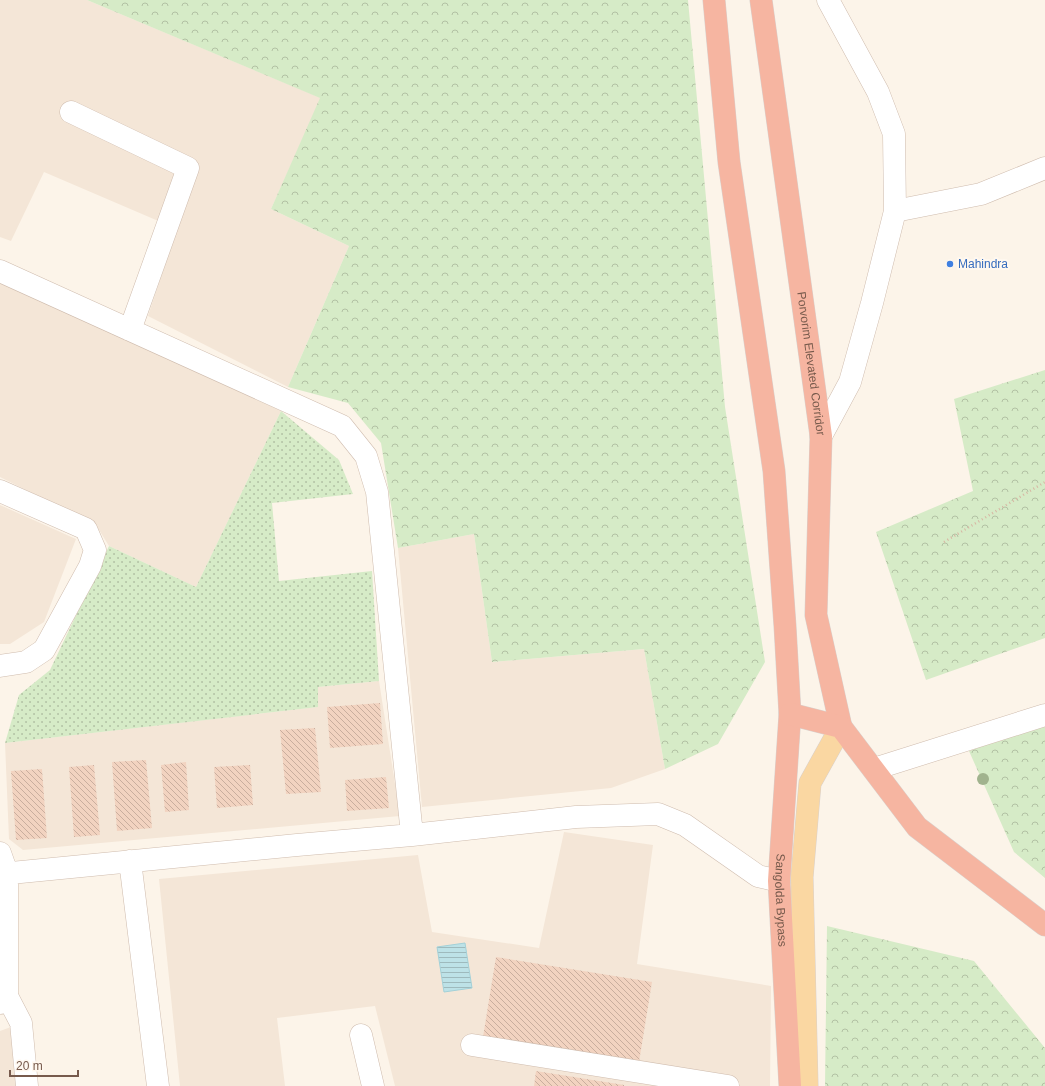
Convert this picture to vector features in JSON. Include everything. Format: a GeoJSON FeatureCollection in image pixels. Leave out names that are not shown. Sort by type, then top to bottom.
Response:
{"type":"FeatureCollection","features":[{"type":"Feature","properties":{"kind":"highway","name":"Sangolda Bypass"},"geometry":{"type":"LineString","coordinates":[[714,0],[729,162],[774,471],[790,714],[779,881],[790,1086]]}},
{"type":"Feature","properties":{"kind":"highway","name":"Porvorim Elevated Corridor"},"geometry":{"type":"LineString","coordinates":[[761,0],[822,436],[816,615],[841,727]]}},
{"type":"Feature","properties":{"kind":"highway"},"geometry":{"type":"LineString","coordinates":[[790,714],[841,727],[917,827],[1045,925]]}},
{"type":"Feature","properties":{"kind":"main road","name":"Sangolda Bypass"},"geometry":{"type":"LineString","coordinates":[[808,1086],[802,877],[810,783],[841,727]]}},
{"type":"Feature","properties":{"kind":"street"},"geometry":{"type":"LineString","coordinates":[[822,436],[850,382],[895,211],[894,134],[878,92],[828,0]]}},
{"type":"Feature","properties":{"kind":"street"},"geometry":{"type":"LineString","coordinates":[[72,112],[188,168],[130,330]]}},
{"type":"Feature","properties":{"kind":"street"},"geometry":{"type":"LineString","coordinates":[[895,211],[981,194],[1045,168]]}},
{"type":"Feature","properties":{"kind":"street"},"geometry":{"type":"LineString","coordinates":[[0,271],[342,426],[366,456],[377,492],[412,835]]}},
{"type":"Feature","properties":{"kind":"street"},"geometry":{"type":"LineString","coordinates":[[0,491],[86,529],[95,550],[90,566],[44,650],[26,662],[0,666]]}},
{"type":"Feature","properties":{"kind":"street"},"geometry":{"type":"LineString","coordinates":[[874,769],[1045,715]]}},
{"type":"Feature","properties":{"kind":"street"},"geometry":{"type":"LineString","coordinates":[[27,1086],[20,1022],[4,1000],[2,867],[130,861],[412,835],[576,817],[658,814],[685,825],[758,876],[779,881]]}},
{"type":"Feature","properties":{"kind":"street"},"geometry":{"type":"LineString","coordinates":[[130,861],[158,1086]]}},
{"type":"Feature","properties":{"kind":"street"},"geometry":{"type":"LineString","coordinates":[[361,1035],[373,1086]]}},
{"type":"Feature","properties":{"kind":"street"},"geometry":{"type":"LineString","coordinates":[[472,1045],[728,1086]]}},
{"type":"Feature","properties":{"kind":"path"},"geometry":{"type":"LineString","coordinates":[[944,542],[1045,482]]}},
{"type":"Feature","properties":{"kind":"shaded area"},"geometry":{"type":"Polygon","coordinates":[[[0,0],[87,0],[321,98],[271,209],[349,246],[288,387],[148,316],[177,229],[44,172],[11,241],[0,237],[0,0]]]}},
{"type":"Feature","properties":{"kind":"shaded area"},"geometry":{"type":"Polygon","coordinates":[[[0,282],[281,411],[196,587],[109,546],[96,525],[0,477],[0,282]]]}},
{"type":"Feature","properties":{"kind":"shaded area"},"geometry":{"type":"Polygon","coordinates":[[[0,505],[76,539],[44,622],[10,644],[0,644],[0,505]]]}},
{"type":"Feature","properties":{"kind":"shaded area"},"geometry":{"type":"Polygon","coordinates":[[[474,534],[492,662],[644,649],[665,769],[611,788],[422,807],[398,548],[474,534]]]}},
{"type":"Feature","properties":{"kind":"shaded area"},"geometry":{"type":"Polygon","coordinates":[[[379,681],[400,816],[23,850],[9,839],[5,743],[317,707],[318,687],[379,681]]]}},
{"type":"Feature","properties":{"kind":"shaded area"},"geometry":{"type":"Polygon","coordinates":[[[564,832],[653,845],[637,964],[771,986],[770,1086],[395,1086],[375,1006],[277,1018],[285,1086],[180,1086],[159,879],[418,855],[432,932],[539,948],[564,832]]]}},
{"type":"Feature","properties":{"kind":"shaded area"},"geometry":{"type":"Polygon","coordinates":[[[11,1027],[19,1086],[0,1086],[0,1031],[11,1027]]]}},
{"type":"Feature","properties":{"kind":"green space"},"geometry":{"type":"Polygon","coordinates":[[[87,0],[688,0],[725,407],[765,662],[718,744],[665,769],[644,649],[492,662],[474,534],[398,548],[381,443],[348,403],[288,387],[349,246],[271,209],[320,98],[87,0]]]}},
{"type":"Feature","properties":{"kind":"green space"},"geometry":{"type":"Polygon","coordinates":[[[1045,370],[1045,638],[926,680],[876,532],[973,491],[954,399],[1045,370]]]}},
{"type":"Feature","properties":{"kind":"green space"},"geometry":{"type":"Polygon","coordinates":[[[281,411],[339,460],[353,494],[272,503],[279,581],[372,571],[379,681],[318,687],[318,707],[5,743],[19,695],[50,670],[109,546],[196,587],[281,411]]]}},
{"type":"Feature","properties":{"kind":"green space"},"geometry":{"type":"Polygon","coordinates":[[[1045,723],[1045,878],[1014,852],[969,751],[1045,723]]]}},
{"type":"Feature","properties":{"kind":"green space"},"geometry":{"type":"Polygon","coordinates":[[[827,926],[974,961],[1045,1048],[1045,1086],[825,1086],[827,926]]]}},
{"type":"Feature","properties":{"kind":"water"},"geometry":{"type":"Polygon","coordinates":[[[465,943],[472,988],[444,992],[437,947],[465,943]]]}},
{"type":"Feature","properties":{"kind":"building"},"geometry":{"type":"Polygon","coordinates":[[[380,703],[383,744],[330,748],[327,707],[380,703]]]}},
{"type":"Feature","properties":{"kind":"building"},"geometry":{"type":"Polygon","coordinates":[[[315,728],[321,792],[286,794],[280,730],[315,728]]]}},
{"type":"Feature","properties":{"kind":"building"},"geometry":{"type":"Polygon","coordinates":[[[146,760],[152,828],[117,831],[112,762],[146,760]]]}},
{"type":"Feature","properties":{"kind":"building"},"geometry":{"type":"Polygon","coordinates":[[[186,762],[189,810],[165,812],[161,765],[186,762]]]}},
{"type":"Feature","properties":{"kind":"building"},"geometry":{"type":"Polygon","coordinates":[[[94,765],[100,835],[74,837],[69,767],[94,765]]]}},
{"type":"Feature","properties":{"kind":"building"},"geometry":{"type":"Polygon","coordinates":[[[250,765],[253,805],[217,808],[214,767],[250,765]]]}},
{"type":"Feature","properties":{"kind":"building"},"geometry":{"type":"Polygon","coordinates":[[[42,769],[47,838],[16,840],[11,771],[42,769]]]}},
{"type":"Feature","properties":{"kind":"building"},"geometry":{"type":"Polygon","coordinates":[[[386,777],[389,808],[347,811],[345,780],[386,777]]]}},
{"type":"Feature","properties":{"kind":"building"},"geometry":{"type":"Polygon","coordinates":[[[496,957],[652,982],[639,1062],[483,1037],[496,957]]]}},
{"type":"Feature","properties":{"kind":"building"},"geometry":{"type":"Polygon","coordinates":[[[536,1071],[624,1085],[624,1086],[534,1086],[536,1071]]]}},
{"type":"Feature","properties":{"kind":"place","name":"Mahindra"},"geometry":{"type":"Point","coordinates":[950,264]}}]}
